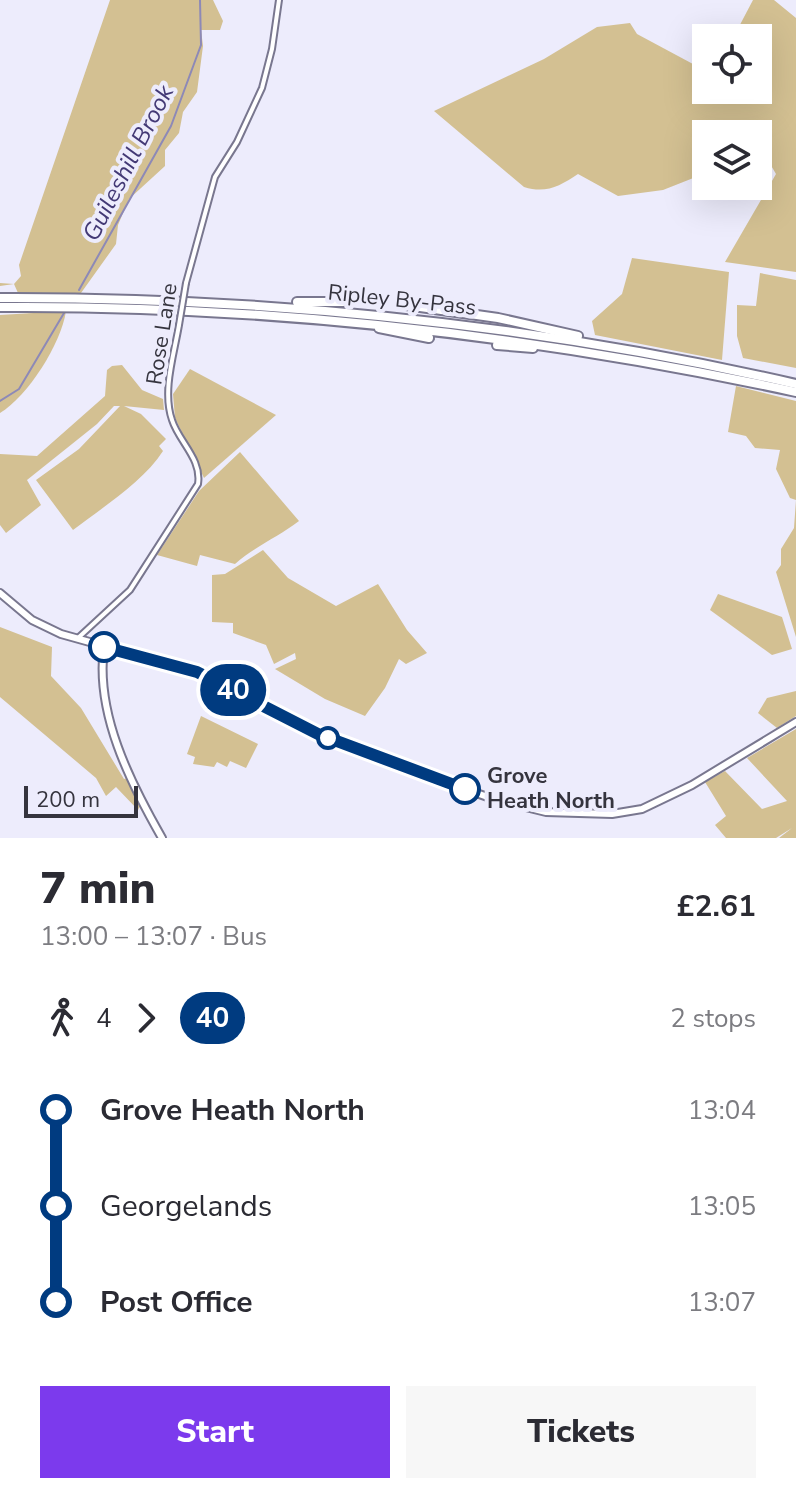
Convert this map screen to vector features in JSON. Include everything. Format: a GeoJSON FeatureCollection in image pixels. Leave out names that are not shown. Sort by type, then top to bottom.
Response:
{"type":"FeatureCollection","features":[{"type":"Feature","properties":{"kind":"highway","name":"Ripley By-Pass"},"geometry":{"type":"LineString","coordinates":[[0,298],[228,303],[441,321],[796,384]]}},
{"type":"Feature","properties":{"kind":"highway"},"geometry":{"type":"LineString","coordinates":[[228,303],[343,302]]}},
{"type":"Feature","properties":{"kind":"highway"},"geometry":{"type":"LineString","coordinates":[[406,305],[498,318],[650,358]]}},
{"type":"Feature","properties":{"kind":"highway","name":"Ripley By-Pass"},"geometry":{"type":"LineString","coordinates":[[0,307],[155,308],[291,315],[442,330],[650,358],[796,392]]}},
{"type":"Feature","properties":{"kind":"highway"},"geometry":{"type":"LineString","coordinates":[[291,315],[429,338]]}},
{"type":"Feature","properties":{"kind":"highway"},"geometry":{"type":"LineString","coordinates":[[497,345],[650,358]]}},
{"type":"Feature","properties":{"kind":"main road"},"geometry":{"type":"LineString","coordinates":[[0,593],[32,620],[77,640],[201,674],[302,728],[383,760],[514,806],[555,813],[618,813],[651,806],[796,722]]}},
{"type":"Feature","properties":{"kind":"main road"},"geometry":{"type":"LineString","coordinates":[[104,647],[104,705],[140,800],[162,838]]}},
{"type":"Feature","properties":{"kind":"street","name":"Rose Lane"},"geometry":{"type":"LineString","coordinates":[[77,640],[130,590],[198,484],[197,466],[174,426],[169,408],[186,283],[215,177],[237,142],[262,88],[272,49],[279,0]]}},
{"type":"Feature","properties":{"kind":"shaded area"},"geometry":{"type":"Polygon","coordinates":[[[110,0],[213,0],[223,21],[220,30],[201,30],[203,46],[197,92],[183,112],[179,133],[165,150],[165,166],[129,199],[118,225],[116,244],[81,293],[18,293],[14,284],[21,276],[19,265],[110,0]]]}},
{"type":"Feature","properties":{"kind":"shaded area"},"geometry":{"type":"Polygon","coordinates":[[[753,0],[774,0],[796,18],[796,272],[725,262],[761,200],[772,200],[772,181],[776,174],[772,167],[772,120],[692,120],[692,179],[663,190],[618,196],[578,174],[552,188],[539,190],[524,187],[434,111],[544,59],[597,27],[630,23],[637,34],[692,63],[692,104],[772,104],[772,24],[740,24],[753,0]]]}},
{"type":"Feature","properties":{"kind":"shaded area"},"geometry":{"type":"Polygon","coordinates":[[[632,258],[729,272],[722,360],[595,335],[592,321],[622,294],[632,258]]]}},
{"type":"Feature","properties":{"kind":"shaded area"},"geometry":{"type":"Polygon","coordinates":[[[760,273],[796,280],[796,368],[743,358],[737,336],[737,305],[756,306],[760,273]]]}},
{"type":"Feature","properties":{"kind":"shaded area"},"geometry":{"type":"Polygon","coordinates":[[[66,311],[58,338],[42,368],[21,395],[0,413],[0,315],[66,311]]]}},
{"type":"Feature","properties":{"kind":"shaded area"},"geometry":{"type":"Polygon","coordinates":[[[122,365],[142,390],[163,399],[164,410],[124,406],[141,414],[166,439],[159,446],[163,451],[134,484],[73,530],[36,480],[79,449],[120,406],[114,406],[97,424],[27,480],[41,505],[6,533],[0,525],[0,454],[37,456],[105,396],[107,370],[122,365]]]}},
{"type":"Feature","properties":{"kind":"shaded area"},"geometry":{"type":"Polygon","coordinates":[[[190,369],[276,415],[204,478],[175,418],[173,394],[190,369]]]}},
{"type":"Feature","properties":{"kind":"shaded area"},"geometry":{"type":"Polygon","coordinates":[[[736,386],[796,401],[796,500],[790,498],[776,469],[780,450],[755,448],[746,436],[728,432],[736,386]]]}},
{"type":"Feature","properties":{"kind":"shaded area"},"geometry":{"type":"Polygon","coordinates":[[[240,452],[299,521],[235,564],[200,555],[197,566],[157,555],[199,491],[240,452]]]}},
{"type":"Feature","properties":{"kind":"shaded area"},"geometry":{"type":"Polygon","coordinates":[[[796,500],[796,637],[776,572],[781,565],[781,549],[794,528],[796,500]]]}},
{"type":"Feature","properties":{"kind":"shaded area"},"geometry":{"type":"Polygon","coordinates":[[[263,550],[288,578],[336,606],[378,584],[407,630],[427,653],[406,664],[399,659],[385,688],[365,716],[325,699],[275,669],[296,659],[295,653],[274,664],[266,645],[233,633],[233,623],[212,622],[212,575],[225,574],[263,550]]]}},
{"type":"Feature","properties":{"kind":"shaded area"},"geometry":{"type":"Polygon","coordinates":[[[718,594],[782,617],[792,649],[772,655],[710,610],[718,594]]]}},
{"type":"Feature","properties":{"kind":"shaded area"},"geometry":{"type":"Polygon","coordinates":[[[0,627],[52,647],[51,676],[81,708],[124,779],[128,778],[140,806],[138,810],[116,787],[106,796],[96,778],[0,697],[0,627]]]}},
{"type":"Feature","properties":{"kind":"shaded area"},"geometry":{"type":"Polygon","coordinates":[[[796,691],[796,716],[777,728],[758,713],[767,698],[796,691]]]}},
{"type":"Feature","properties":{"kind":"shaded area"},"geometry":{"type":"Polygon","coordinates":[[[201,716],[258,744],[246,768],[230,761],[227,767],[217,762],[214,767],[193,764],[195,757],[187,754],[201,716]]]}},
{"type":"Feature","properties":{"kind":"shaded area"},"geometry":{"type":"Polygon","coordinates":[[[796,729],[796,838],[779,838],[792,828],[776,838],[726,838],[715,825],[726,816],[705,782],[725,771],[762,809],[787,801],[747,758],[796,729]]]}},
{"type":"Feature","properties":{"kind":"waterway","name":"Guileshill Brook"},"geometry":{"type":"LineString","coordinates":[[79,290],[171,126],[201,45],[200,0]]}},
{"type":"Feature","properties":{"kind":"waterway","name":"Guileshill Brook"},"geometry":{"type":"LineString","coordinates":[[0,401],[19,389],[64,313]]}},
{"type":"Feature","properties":{"kind":"bus line","name":"40"},"geometry":{"type":"LineString","coordinates":[[104,647],[197,672],[318,734],[465,789]]}},
{"type":"Feature","properties":{"kind":"place","name":"Grove Heath North"},"geometry":{"type":"Point","coordinates":[465,789]}}]}
